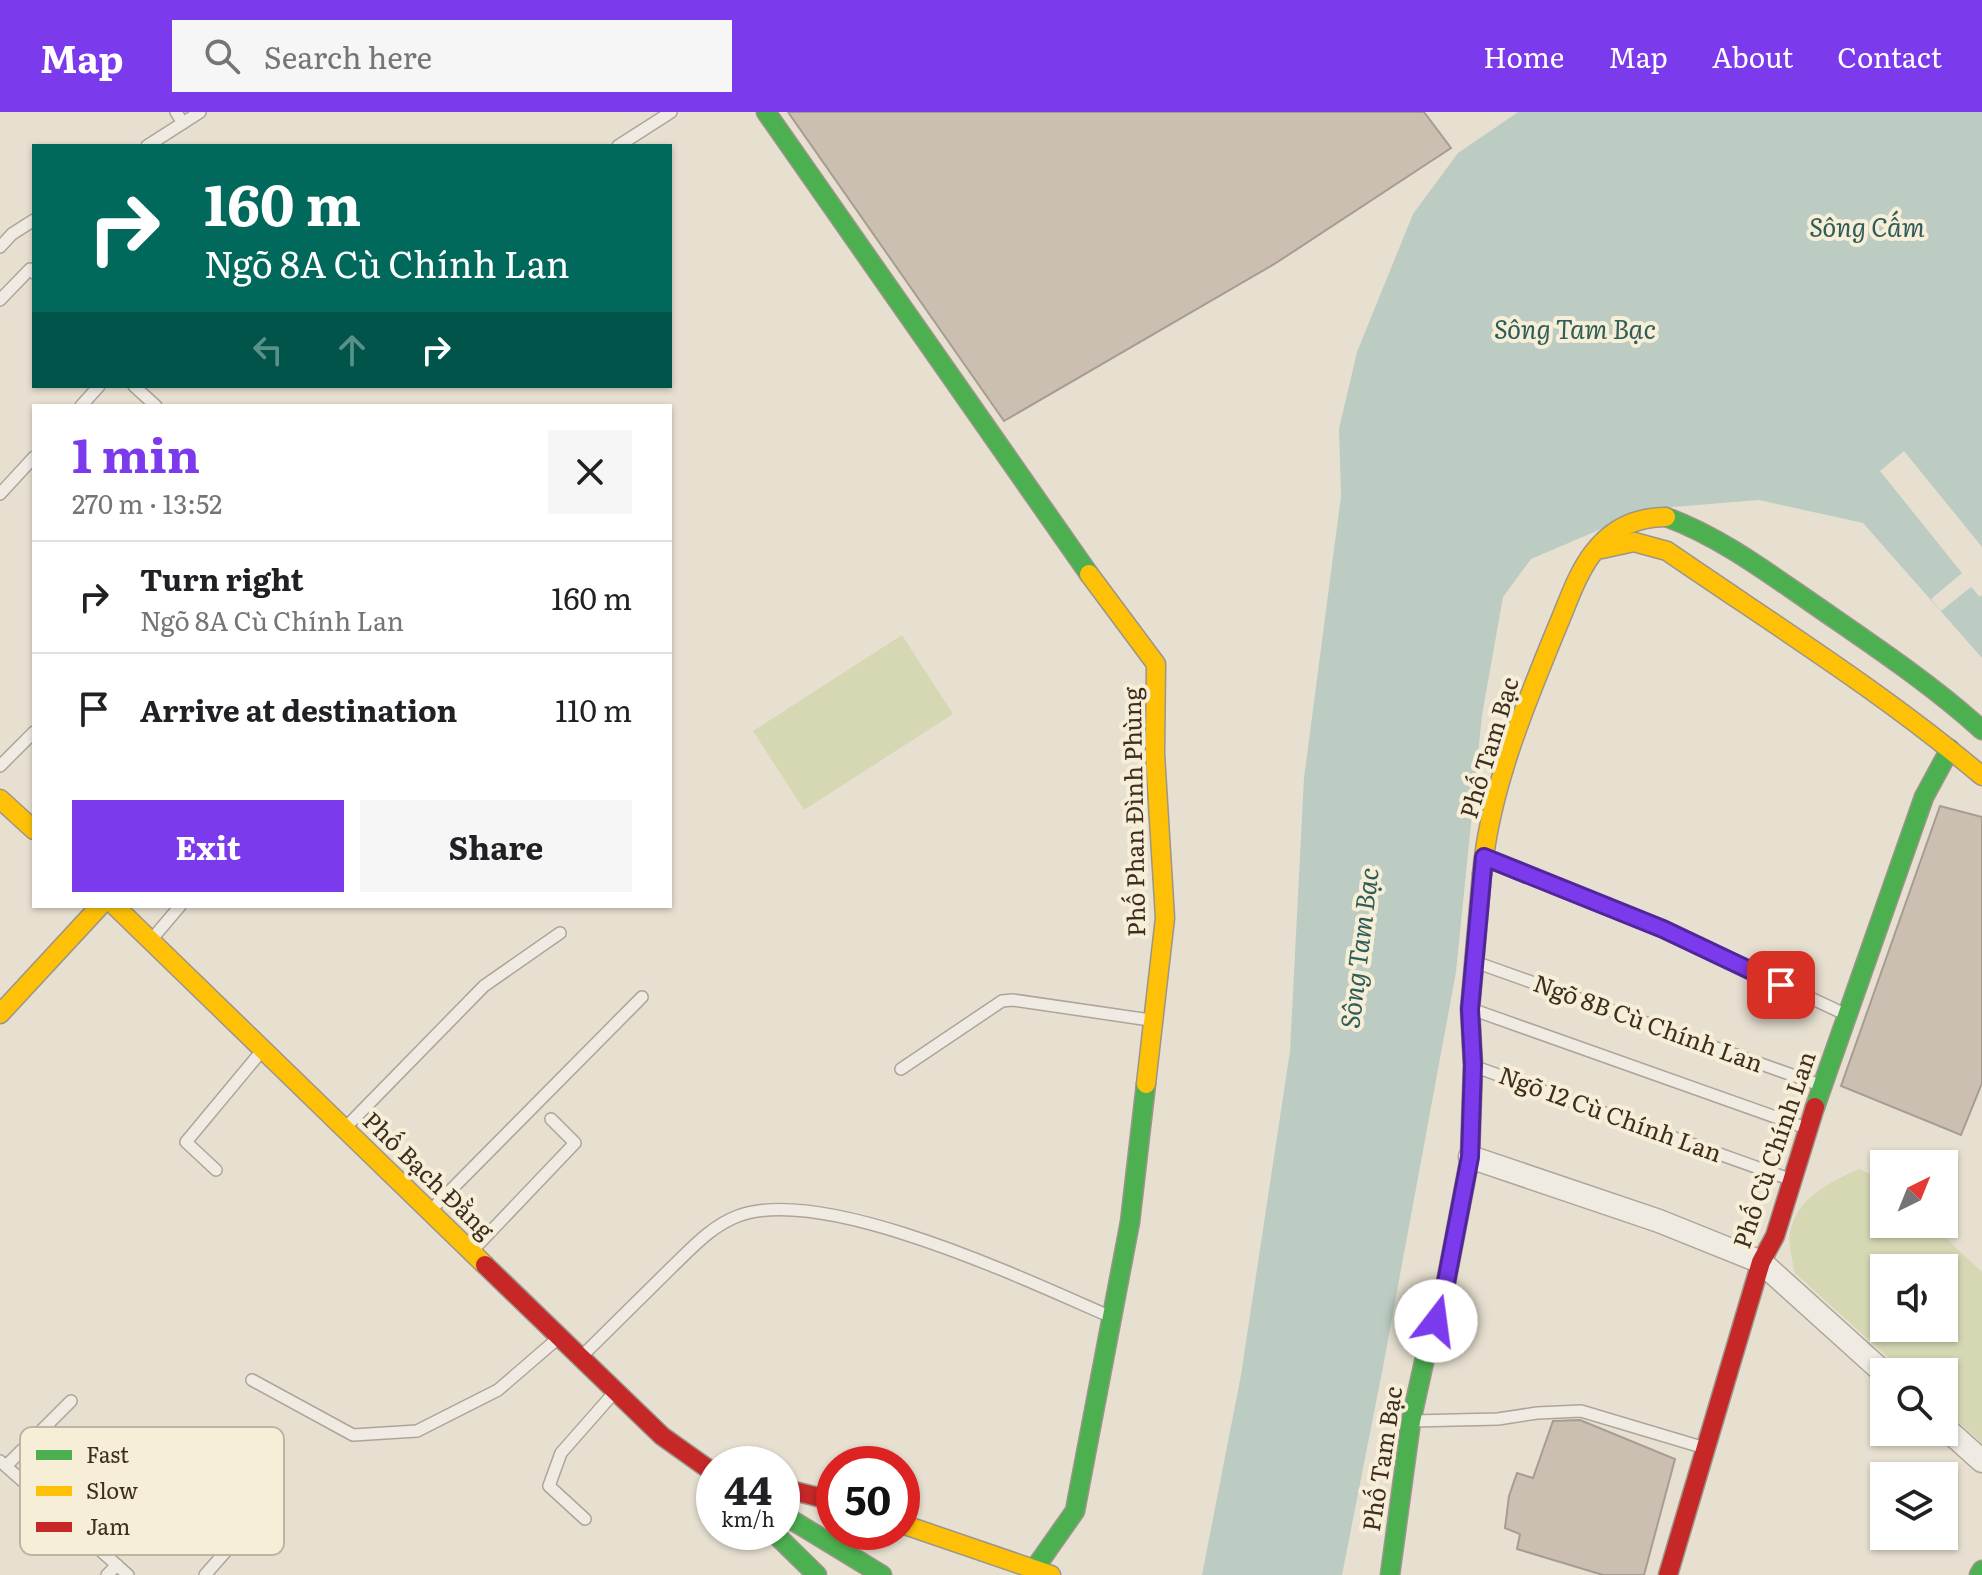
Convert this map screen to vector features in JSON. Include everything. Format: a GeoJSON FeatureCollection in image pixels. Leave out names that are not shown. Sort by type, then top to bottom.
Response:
{"type":"FeatureCollection","features":[{"type":"Feature","properties":{"kind":"main road","name":"Phố Phan Đình Phùng"},"geometry":{"type":"LineString","coordinates":[[766,112],[1112,607],[1156,664],[1155,754],[1165,918],[1130,1222],[1075,1511],[1043,1572]]}},
{"type":"Feature","properties":{"kind":"main road"},"geometry":{"type":"LineString","coordinates":[[1593,553],[1615,531],[1642,518],[1665,517],[1685,524],[1744,557],[1851,630],[1949,700],[1982,730]]}},
{"type":"Feature","properties":{"kind":"main road"},"geometry":{"type":"LineString","coordinates":[[1593,553],[1625,541],[1643,542],[1667,551],[1841,670],[1982,776]]}},
{"type":"Feature","properties":{"kind":"main road","name":"Phố Tam Bạc"},"geometry":{"type":"LineString","coordinates":[[1390,1575],[1411,1421],[1428,1344],[1443,1298],[1470,1157],[1473,962],[1484,857],[1495,796],[1535,681],[1578,579],[1593,553]]}},
{"type":"Feature","properties":{"kind":"main road","name":"Phố Cù Chính Lan"},"geometry":{"type":"LineString","coordinates":[[1668,1575],[1761,1262],[1775,1236],[1822,1086],[1924,797],[1950,749]]}},
{"type":"Feature","properties":{"kind":"main road"},"geometry":{"type":"LineString","coordinates":[[0,799],[32,828]]}},
{"type":"Feature","properties":{"kind":"main road"},"geometry":{"type":"LineString","coordinates":[[1,1010],[98,908]]}},
{"type":"Feature","properties":{"kind":"main road","name":"Phố Bạch Đằng"},"geometry":{"type":"LineString","coordinates":[[117,908],[662,1436],[696,1460]]}},
{"type":"Feature","properties":{"kind":"main road"},"geometry":{"type":"LineString","coordinates":[[800,1525],[882,1575]]}},
{"type":"Feature","properties":{"kind":"main road"},"geometry":{"type":"LineString","coordinates":[[920,1530],[1043,1572]]}},
{"type":"Feature","properties":{"kind":"main road"},"geometry":{"type":"LineString","coordinates":[[791,1550],[817,1575]]}},
{"type":"Feature","properties":{"kind":"street"},"geometry":{"type":"LineString","coordinates":[[1470,1157],[1659,1221],[1761,1262],[1870,1360]]}},
{"type":"Feature","properties":{"kind":"street"},"geometry":{"type":"LineString","coordinates":[[1958,1440],[1982,1461]]}},
{"type":"Feature","properties":{"kind":"lane"},"geometry":{"type":"LineString","coordinates":[[176,112],[183,123]]}},
{"type":"Feature","properties":{"kind":"lane"},"geometry":{"type":"LineString","coordinates":[[150,144],[200,112]]}},
{"type":"Feature","properties":{"kind":"lane"},"geometry":{"type":"LineString","coordinates":[[621,144],[671,112]]}},
{"type":"Feature","properties":{"kind":"lane"},"geometry":{"type":"LineString","coordinates":[[0,247],[12,234],[32,221]]}},
{"type":"Feature","properties":{"kind":"lane"},"geometry":{"type":"LineString","coordinates":[[0,300],[30,269],[32,271]]}},
{"type":"Feature","properties":{"kind":"lane"},"geometry":{"type":"LineString","coordinates":[[83,404],[97,388]]}},
{"type":"Feature","properties":{"kind":"lane"},"geometry":{"type":"LineString","coordinates":[[136,388],[154,404]]}},
{"type":"Feature","properties":{"kind":"lane"},"geometry":{"type":"LineString","coordinates":[[0,494],[32,459]]}},
{"type":"Feature","properties":{"kind":"lane"},"geometry":{"type":"LineString","coordinates":[[0,766],[32,734]]}},
{"type":"Feature","properties":{"kind":"lane"},"geometry":{"type":"LineString","coordinates":[[1484,857],[1663,929],[1848,1016]]}},
{"type":"Feature","properties":{"kind":"lane"},"geometry":{"type":"LineString","coordinates":[[150,941],[178,908]]}},
{"type":"Feature","properties":{"kind":"lane"},"geometry":{"type":"LineString","coordinates":[[344,1129],[484,986],[560,933]]}},
{"type":"Feature","properties":{"kind":"lane","name":"Ngõ 8B Cù Chính Lan"},"geometry":{"type":"LineString","coordinates":[[1473,962],[1822,1086]]}},
{"type":"Feature","properties":{"kind":"lane"},"geometry":{"type":"LineString","coordinates":[[430,1212],[642,997]]}},
{"type":"Feature","properties":{"kind":"lane"},"geometry":{"type":"LineString","coordinates":[[901,1069],[1002,1001],[1153,1020]]}},
{"type":"Feature","properties":{"kind":"lane"},"geometry":{"type":"LineString","coordinates":[[1470,1009],[1809,1129]]}},
{"type":"Feature","properties":{"kind":"lane"},"geometry":{"type":"LineString","coordinates":[[216,1170],[186,1142],[263,1050]]}},
{"type":"Feature","properties":{"kind":"lane","name":"Ngõ 12 Cù Chính Lan"},"geometry":{"type":"LineString","coordinates":[[1473,1065],[1793,1180]]}},
{"type":"Feature","properties":{"kind":"lane"},"geometry":{"type":"LineString","coordinates":[[471,1252],[575,1143],[551,1119]]}},
{"type":"Feature","properties":{"kind":"lane"},"geometry":{"type":"LineString","coordinates":[[580,1357],[710,1231],[739,1216],[785,1208],[871,1224],[1018,1276],[1112,1318]]}},
{"type":"Feature","properties":{"kind":"lane"},"geometry":{"type":"LineString","coordinates":[[252,1380],[353,1435],[417,1431],[498,1390],[560,1337]]}},
{"type":"Feature","properties":{"kind":"lane"},"geometry":{"type":"LineString","coordinates":[[585,1519],[549,1486],[561,1453],[615,1391]]}},
{"type":"Feature","properties":{"kind":"lane"},"geometry":{"type":"LineString","coordinates":[[43,1427],[71,1401]]}},
{"type":"Feature","properties":{"kind":"lane"},"geometry":{"type":"LineString","coordinates":[[1411,1421],[1498,1419],[1581,1411],[1707,1449]]}},
{"type":"Feature","properties":{"kind":"lane"},"geometry":{"type":"LineString","coordinates":[[20,1448],[3,1464],[20,1479]]}},
{"type":"Feature","properties":{"kind":"lane"},"geometry":{"type":"LineString","coordinates":[[106,1555],[128,1575]]}},
{"type":"Feature","properties":{"kind":"lane"},"geometry":{"type":"LineString","coordinates":[[205,1575],[223,1555]]}},
{"type":"Feature","properties":{"kind":"lane"},"geometry":{"type":"LineString","coordinates":[[107,1575],[117,1565]]}},
{"type":"Feature","properties":{"kind":"green space"},"geometry":{"type":"Polygon","coordinates":[[[902,635],[953,714],[804,810],[753,731],[902,635]]]}},
{"type":"Feature","properties":{"kind":"green space"},"geometry":{"type":"Polygon","coordinates":[[[1859,1169],[1870,1174],[1870,1238],[1946,1238],[1982,1272],[1982,1443],[1958,1422],[1958,1358],[1889,1358],[1871,1342],[1958,1342],[1958,1254],[1870,1254],[1870,1341],[1794,1272],[1790,1233],[1794,1220],[1807,1201],[1826,1186],[1859,1169]]]}},
{"type":"Feature","properties":{"kind":"water","name":"Sông Tam Bạc"},"geometry":{"type":"Polygon","coordinates":[[[1518,112],[1982,112],[1982,658],[1863,523],[1759,500],[1648,509],[1531,559],[1503,597],[1482,715],[1456,972],[1342,1575],[1202,1575],[1241,1375],[1290,1051],[1304,778],[1341,496],[1339,429],[1357,352],[1413,214],[1458,153],[1518,112]]]}},
{"type":"Feature","properties":{"kind":"pier"},"geometry":{"type":"Polygon","coordinates":[[[1904,451],[1982,547],[1980,597],[1971,587],[1941,611],[1931,599],[1962,573],[1880,471],[1904,451]]]}},
{"type":"Feature","properties":{"kind":"building"},"geometry":{"type":"Polygon","coordinates":[[[788,112],[1424,112],[1451,148],[1276,263],[1004,421],[788,112]]]}},
{"type":"Feature","properties":{"kind":"building"},"geometry":{"type":"Polygon","coordinates":[[[1940,806],[1982,817],[1982,1083],[1961,1135],[1841,1086],[1940,806]]]}},
{"type":"Feature","properties":{"kind":"building"},"geometry":{"type":"Polygon","coordinates":[[[1580,1420],[1675,1459],[1644,1575],[1603,1575],[1517,1549],[1520,1534],[1505,1528],[1509,1496],[1517,1473],[1533,1478],[1553,1421],[1580,1420]]]}},
{"type":"Feature","properties":{"kind":"traffic: fast"},"geometry":{"type":"LineString","coordinates":[[766,112],[1089,574]]}},
{"type":"Feature","properties":{"kind":"traffic: fast"},"geometry":{"type":"LineString","coordinates":[[1666,517],[1704,534],[1758,566],[1898,663],[1982,730]]}},
{"type":"Feature","properties":{"kind":"traffic: fast"},"geometry":{"type":"LineString","coordinates":[[1815,1107],[1924,797],[1950,749]]}},
{"type":"Feature","properties":{"kind":"traffic: fast"},"geometry":{"type":"LineString","coordinates":[[1390,1575],[1411,1421],[1428,1344],[1443,1298],[1470,1157],[1473,1065],[1470,1009],[1482,874]]}},
{"type":"Feature","properties":{"kind":"traffic: fast"},"geometry":{"type":"LineString","coordinates":[[1035,1568],[1075,1511],[1130,1222],[1146,1084]]}},
{"type":"Feature","properties":{"kind":"traffic: fast"},"geometry":{"type":"LineString","coordinates":[[800,1525],[882,1575]]}},
{"type":"Feature","properties":{"kind":"traffic: fast"},"geometry":{"type":"LineString","coordinates":[[791,1550],[817,1575]]}},
{"type":"Feature","properties":{"kind":"traffic: fast"},"geometry":{"type":"LineString","coordinates":[[1979,1575],[1982,1570]]}},
{"type":"Feature","properties":{"kind":"traffic: slow"},"geometry":{"type":"LineString","coordinates":[[1482,874],[1500,780],[1572,590],[1593,553],[1608,537],[1634,522],[1666,517]]}},
{"type":"Feature","properties":{"kind":"traffic: slow"},"geometry":{"type":"LineString","coordinates":[[1602,549],[1634,542],[1667,551],[1867,688],[1982,776]]}},
{"type":"Feature","properties":{"kind":"traffic: slow"},"geometry":{"type":"LineString","coordinates":[[1089,574],[1156,664],[1155,754],[1165,918],[1146,1084]]}},
{"type":"Feature","properties":{"kind":"traffic: slow"},"geometry":{"type":"LineString","coordinates":[[0,799],[32,828]]}},
{"type":"Feature","properties":{"kind":"traffic: slow"},"geometry":{"type":"LineString","coordinates":[[0,1014],[98,908]]}},
{"type":"Feature","properties":{"kind":"traffic: slow"},"geometry":{"type":"LineString","coordinates":[[117,908],[485,1265]]}},
{"type":"Feature","properties":{"kind":"traffic: slow"},"geometry":{"type":"LineString","coordinates":[[920,1530],[1051,1575]]}},
{"type":"Feature","properties":{"kind":"traffic: jam"},"geometry":{"type":"LineString","coordinates":[[1668,1575],[1761,1262],[1775,1236],[1815,1107]]}},
{"type":"Feature","properties":{"kind":"traffic: jam"},"geometry":{"type":"LineString","coordinates":[[485,1265],[662,1436],[696,1460]]}},
{"type":"Feature","properties":{"kind":"traffic: jam"},"geometry":{"type":"LineString","coordinates":[[800,1492],[816,1496]]}},
{"type":"Feature","properties":{"kind":"route"},"geometry":{"type":"LineString","coordinates":[[1436,1321],[1470,1157],[1473,1065],[1470,1009],[1484,857],[1663,929],[1781,985]]}},
{"type":"Feature","properties":{"kind":"water label","name":"Sông Cấm"},"geometry":{"type":"Point","coordinates":[1867,228]}}]}
